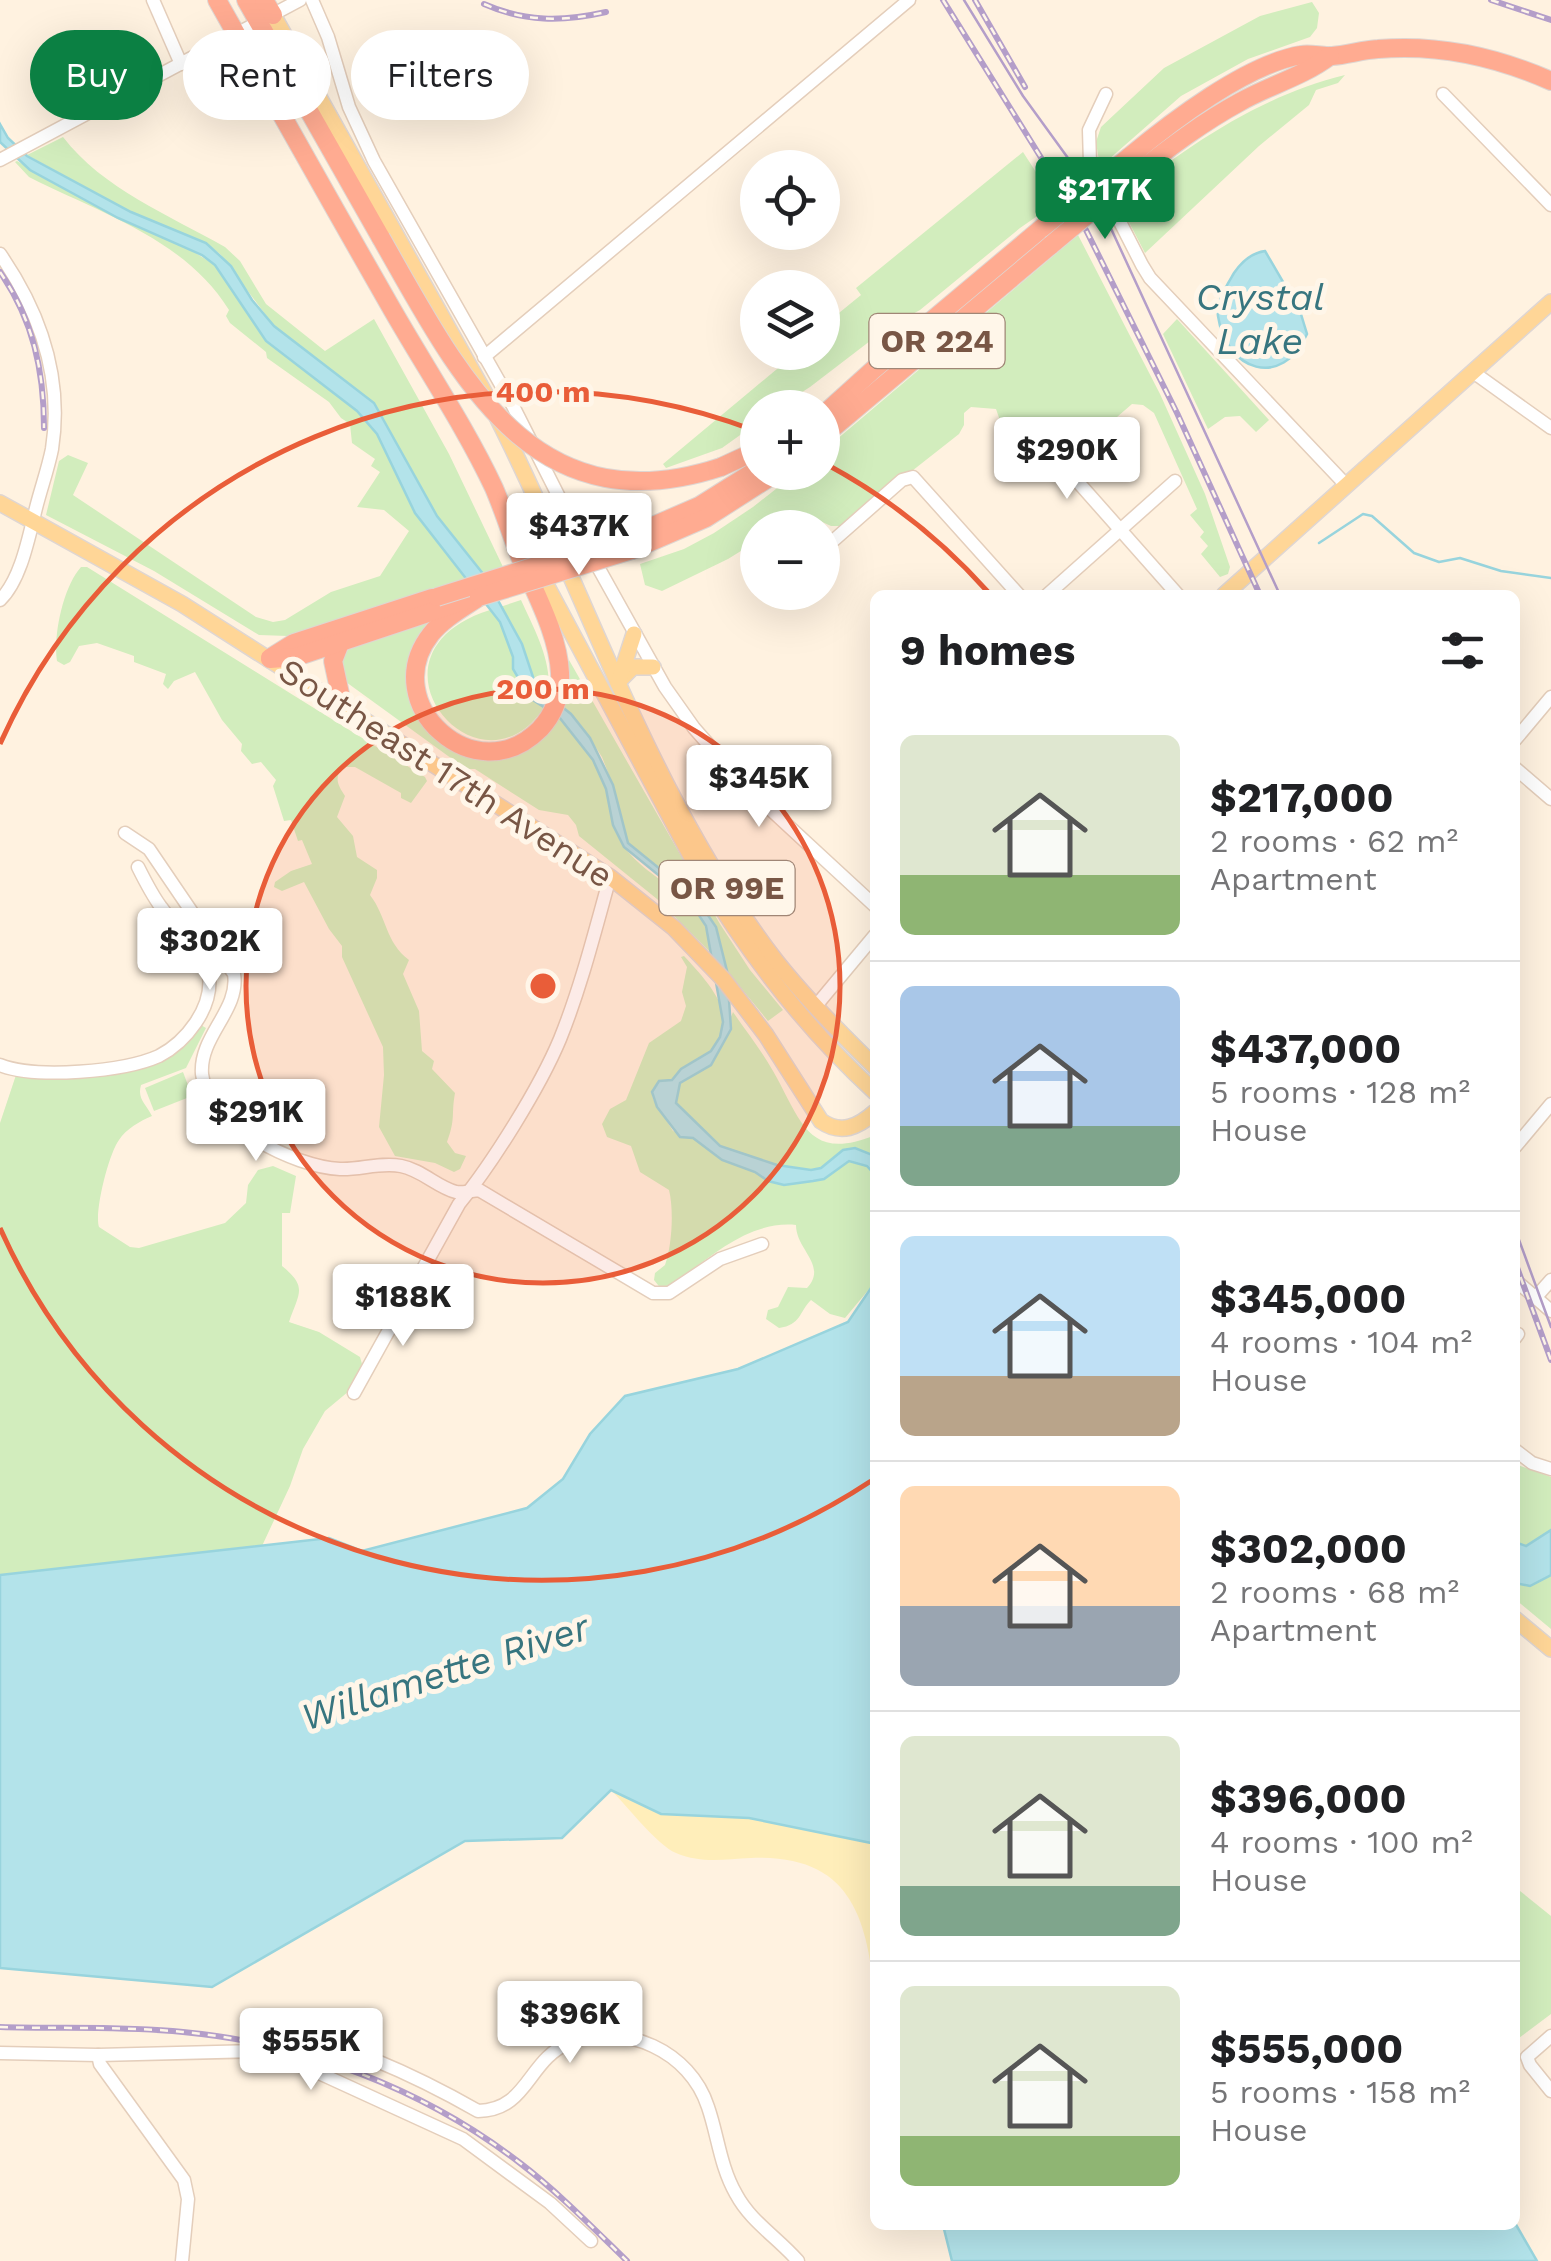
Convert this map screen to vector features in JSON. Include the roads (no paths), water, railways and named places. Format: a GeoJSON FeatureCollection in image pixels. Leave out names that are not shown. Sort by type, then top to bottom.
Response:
{"type":"FeatureCollection","features":[{"type":"Feature","properties":{"kind":"highway","name":"OR 99E"},"geometry":{"type":"LineString","coordinates":[[217,0],[234,30]]}},
{"type":"Feature","properties":{"kind":"highway"},"geometry":{"type":"LineString","coordinates":[[246,0],[265,12],[381,238],[462,376],[488,408],[531,445],[577,469],[614,479],[676,479],[740,458]]}},
{"type":"Feature","properties":{"kind":"highway","name":"OR 224"},"geometry":{"type":"LineString","coordinates":[[840,400],[1133,165],[1263,90],[1309,72],[1330,56],[1381,48],[1431,49],[1478,56],[1551,81]]}},
{"type":"Feature","properties":{"kind":"highway","name":"OR 99E"},"geometry":{"type":"LineString","coordinates":[[285,120],[493,487]]}},
{"type":"Feature","properties":{"kind":"highway","name":"OR 224"},"geometry":{"type":"LineString","coordinates":[[840,421],[1047,236]]}},
{"type":"Feature","properties":{"kind":"highway"},"geometry":{"type":"LineString","coordinates":[[840,394],[874,369]]}},
{"type":"Feature","properties":{"kind":"highway"},"geometry":{"type":"LineString","coordinates":[[270,659],[294,643],[443,607],[629,544],[740,480]]}},
{"type":"Feature","properties":{"kind":"highway"},"geometry":{"type":"LineString","coordinates":[[443,607],[417,664],[419,701],[430,721],[452,741],[481,750],[510,748],[535,733],[555,706],[560,673],[553,639],[493,487]]}},
{"type":"Feature","properties":{"kind":"highway"},"geometry":{"type":"LineString","coordinates":[[270,659],[296,657],[340,643],[706,518],[750,490]]}},
{"type":"Feature","properties":{"kind":"highway"},"geometry":{"type":"LineString","coordinates":[[340,643],[332,662],[342,704]]}},
{"type":"Feature","properties":{"kind":"main road","name":"OR 99E"},"geometry":{"type":"LineString","coordinates":[[265,12],[470,364],[511,444],[618,683],[711,862],[762,942],[815,1007],[870,1062]]}},
{"type":"Feature","properties":{"kind":"main road"},"geometry":{"type":"LineString","coordinates":[[1230,590],[1551,302]]}},
{"type":"Feature","properties":{"kind":"main road","name":"OR 99E"},"geometry":{"type":"LineString","coordinates":[[493,487],[728,920],[780,993],[870,1087]]}},
{"type":"Feature","properties":{"kind":"main road","name":"Southeast 17th Avenue"},"geometry":{"type":"LineString","coordinates":[[0,503],[137,577],[610,877],[674,928],[704,958],[754,1019],[825,1124],[847,1128],[870,1115]]}},
{"type":"Feature","properties":{"kind":"main road"},"geometry":{"type":"LineString","coordinates":[[618,683],[634,634]]}},
{"type":"Feature","properties":{"kind":"main road"},"geometry":{"type":"LineString","coordinates":[[618,683],[634,667],[653,667]]}},
{"type":"Feature","properties":{"kind":"main road"},"geometry":{"type":"LineString","coordinates":[[1520,1623],[1551,1649]]}},
{"type":"Feature","properties":{"kind":"street"},"geometry":{"type":"LineString","coordinates":[[4,158],[181,64],[153,0]]}},
{"type":"Feature","properties":{"kind":"street"},"geometry":{"type":"LineString","coordinates":[[241,30],[265,12],[300,0]]}},
{"type":"Feature","properties":{"kind":"street"},"geometry":{"type":"LineString","coordinates":[[312,0],[328,37],[349,107],[374,162],[653,667],[686,718],[744,786],[870,901]]}},
{"type":"Feature","properties":{"kind":"street"},"geometry":{"type":"LineString","coordinates":[[484,357],[909,0]]}},
{"type":"Feature","properties":{"kind":"street"},"geometry":{"type":"LineString","coordinates":[[1106,94],[1087,138],[1090,164],[1150,278],[1346,485]]}},
{"type":"Feature","properties":{"kind":"street"},"geometry":{"type":"LineString","coordinates":[[1443,94],[1551,204]]}},
{"type":"Feature","properties":{"kind":"street"},"geometry":{"type":"LineString","coordinates":[[0,254],[34,312],[51,370],[54,433],[34,520],[14,579],[0,600]]}},
{"type":"Feature","properties":{"kind":"street"},"geometry":{"type":"LineString","coordinates":[[1474,372],[1551,428]]}},
{"type":"Feature","properties":{"kind":"street"},"geometry":{"type":"LineString","coordinates":[[1047,447],[1174,590]]}},
{"type":"Feature","properties":{"kind":"street"},"geometry":{"type":"LineString","coordinates":[[840,535],[902,480],[913,477],[1015,590]]}},
{"type":"Feature","properties":{"kind":"street"},"geometry":{"type":"LineString","coordinates":[[1052,590],[1175,481]]}},
{"type":"Feature","properties":{"kind":"street"},"geometry":{"type":"LineString","coordinates":[[1520,734],[1551,698]]}},
{"type":"Feature","properties":{"kind":"street"},"geometry":{"type":"LineString","coordinates":[[1520,772],[1551,799]]}},
{"type":"Feature","properties":{"kind":"street"},"geometry":{"type":"LineString","coordinates":[[125,833],[149,849],[234,974],[233,996],[204,1055],[205,1088],[214,1103],[255,1138],[296,1160],[341,1170],[403,1166],[458,1192],[479,1190],[653,1293],[668,1294],[720,1258],[762,1244]]}},
{"type":"Feature","properties":{"kind":"street"},"geometry":{"type":"LineString","coordinates":[[0,1065],[32,1072],[93,1070],[139,1062],[170,1049],[196,1021],[210,985],[205,962],[160,907],[138,867]]}},
{"type":"Feature","properties":{"kind":"street"},"geometry":{"type":"LineString","coordinates":[[354,1393],[460,1204],[512,1124],[560,1039],[610,877]]}},
{"type":"Feature","properties":{"kind":"street"},"geometry":{"type":"LineString","coordinates":[[815,1007],[870,941]]}},
{"type":"Feature","properties":{"kind":"street"},"geometry":{"type":"LineString","coordinates":[[1520,1140],[1551,1104]]}},
{"type":"Feature","properties":{"kind":"street"},"geometry":{"type":"LineString","coordinates":[[1536,1298],[1551,1280]]}},
{"type":"Feature","properties":{"kind":"street"},"geometry":{"type":"LineString","coordinates":[[1520,1284],[1551,1310]]}},
{"type":"Feature","properties":{"kind":"street"},"geometry":{"type":"LineString","coordinates":[[1520,1454],[1550,1469]]}},
{"type":"Feature","properties":{"kind":"street"},"geometry":{"type":"LineString","coordinates":[[260,2051],[269,2039],[288,2035],[364,2056],[485,2111],[514,2100],[538,2065],[563,2046],[598,2036],[636,2038],[678,2061],[695,2082],[708,2104],[716,2145],[735,2192],[752,2218],[798,2261]]}},
{"type":"Feature","properties":{"kind":"street"},"geometry":{"type":"LineString","coordinates":[[1551,2036],[1527,2056],[1551,2091]]}},
{"type":"Feature","properties":{"kind":"street"},"geometry":{"type":"LineString","coordinates":[[0,2052],[98,2055],[260,2051],[476,2146],[591,2241]]}},
{"type":"Feature","properties":{"kind":"street"},"geometry":{"type":"LineString","coordinates":[[98,2055],[100,2064],[184,2180],[187,2209],[182,2261]]}},
{"type":"Feature","properties":{"kind":"water"},"geometry":{"type":"Polygon","coordinates":[[[0,124],[27,156],[131,212],[206,243],[231,266],[274,326],[374,403],[437,516],[484,575],[522,644],[536,686],[571,714],[590,738],[613,785],[628,843],[697,899],[716,927],[727,971],[731,1029],[711,1065],[680,1083],[676,1103],[720,1146],[777,1165],[811,1170],[821,1168],[843,1150],[855,1148],[870,1154],[870,1169],[849,1161],[824,1179],[784,1185],[722,1160],[693,1138],[680,1137],[657,1107],[652,1092],[659,1081],[672,1080],[681,1069],[711,1051],[720,1037],[723,1022],[706,926],[689,900],[624,847],[593,760],[559,717],[530,698],[513,669],[513,657],[500,622],[415,513],[377,434],[357,411],[266,341],[215,265],[30,170],[0,142],[0,124]]]}},
{"type":"Feature","properties":{"kind":"water","name":"Crystal Lake"},"geometry":{"type":"Polygon","coordinates":[[[1265,251],[1300,311],[1307,334],[1284,363],[1256,367],[1232,350],[1223,335],[1218,310],[1237,269],[1251,256],[1265,251]]]}},
{"type":"Feature","properties":{"kind":"water","name":"Willamette River"},"geometry":{"type":"Polygon","coordinates":[[[870,1289],[870,1843],[749,1818],[661,1814],[611,1790],[562,1838],[465,1841],[212,1987],[0,1968],[0,1575],[329,1538],[362,1551],[527,1508],[563,1479],[590,1434],[625,1396],[738,1369],[848,1322],[870,1289]]]}},
{"type":"Feature","properties":{"kind":"water"},"geometry":{"type":"Polygon","coordinates":[[[1551,1530],[1551,1575],[1530,1586],[1520,1584],[1520,1544],[1526,1546],[1551,1530]]]}},
{"type":"Feature","properties":{"kind":"water"},"geometry":{"type":"Polygon","coordinates":[[[944,2230],[1519,2230],[1537,2261],[952,2261],[944,2230]]]}},
{"type":"Feature","properties":{"kind":"waterway"},"geometry":{"type":"LineString","coordinates":[[1319,543],[1363,514],[1372,516],[1414,553],[1439,562],[1460,558],[1501,571],[1551,578]]}},
{"type":"Feature","properties":{"kind":"tram line"},"geometry":{"type":"LineString","coordinates":[[964,0],[1108,222],[1278,590]]}},
{"type":"Feature","properties":{"kind":"tram line"},"geometry":{"type":"LineString","coordinates":[[1520,1243],[1551,1327]]}},
{"type":"Feature","properties":{"kind":"railway"},"geometry":{"type":"LineString","coordinates":[[943,0],[1086,230],[1177,413],[1258,590]]}},
{"type":"Feature","properties":{"kind":"railway"},"geometry":{"type":"LineString","coordinates":[[975,0],[1025,87]]}},
{"type":"Feature","properties":{"kind":"railway"},"geometry":{"type":"LineString","coordinates":[[1491,0],[1551,20]]}},
{"type":"Feature","properties":{"kind":"railway"},"geometry":{"type":"LineString","coordinates":[[484,4],[544,18],[606,12]]}},
{"type":"Feature","properties":{"kind":"railway"},"geometry":{"type":"LineString","coordinates":[[0,272],[21,308],[34,346],[42,386],[44,428]]}},
{"type":"Feature","properties":{"kind":"railway"},"geometry":{"type":"LineString","coordinates":[[1520,1276],[1551,1360]]}},
{"type":"Feature","properties":{"kind":"railway"},"geometry":{"type":"LineString","coordinates":[[0,2027],[183,2032],[273,2047],[361,2074],[444,2113],[520,2163],[627,2261]]}}]}
